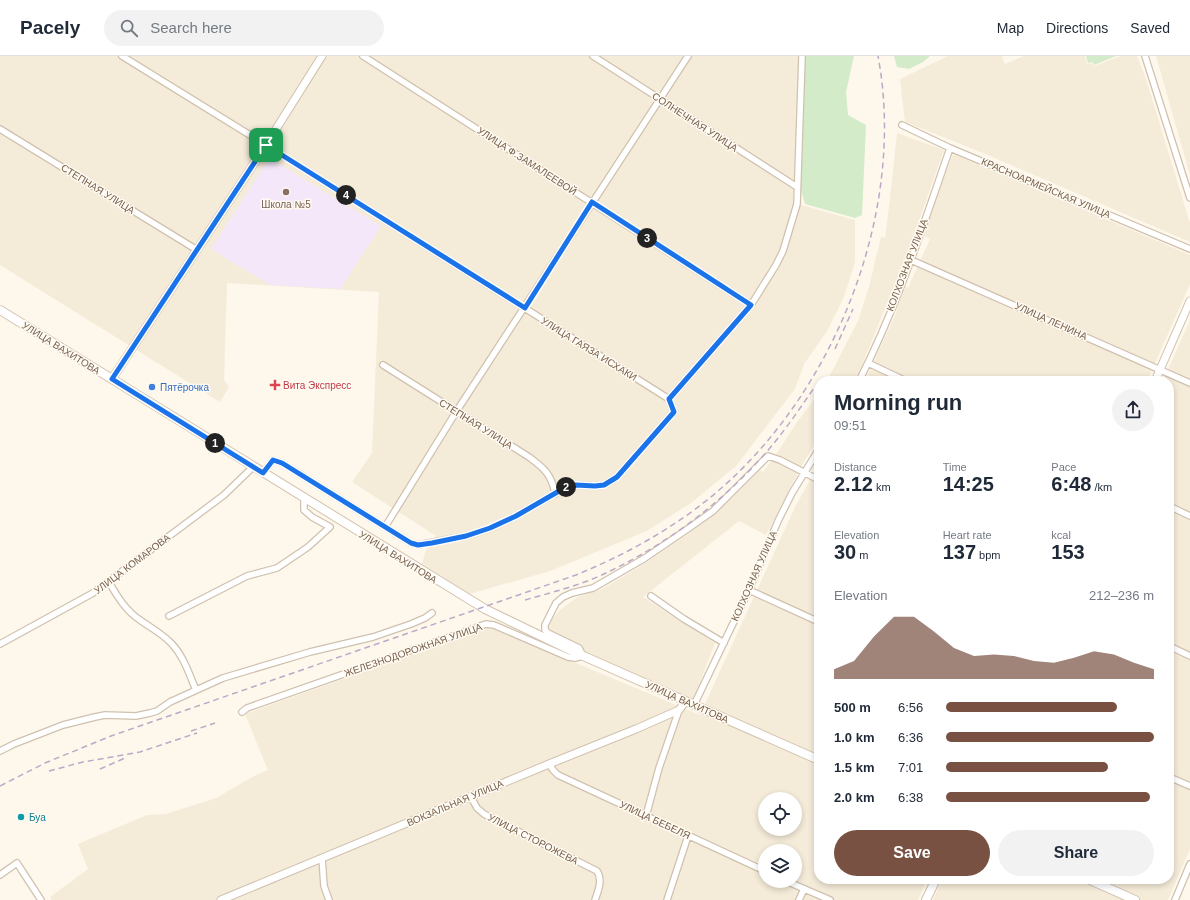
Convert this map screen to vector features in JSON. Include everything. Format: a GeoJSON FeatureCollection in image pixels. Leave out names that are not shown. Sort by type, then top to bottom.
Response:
{"type":"FeatureCollection","features":[{"type":"Feature","properties":{"kind":"main road","name":"УЛИЦА ВАХИТОВА"},"geometry":{"type":"LineString","coordinates":[[2,313],[112,379],[479,606],[583,656],[814,758]]}},
{"type":"Feature","properties":{"kind":"main road"},"geometry":{"type":"LineString","coordinates":[[926,900],[934,884]]}},
{"type":"Feature","properties":{"kind":"main road"},"geometry":{"type":"LineString","coordinates":[[1099,884],[1134,900]]}},
{"type":"Feature","properties":{"kind":"street","name":"УЛИЦА ГАЯЗА ИСХАКИ"},"geometry":{"type":"LineString","coordinates":[[122,56],[669,399]]}},
{"type":"Feature","properties":{"kind":"street"},"geometry":{"type":"LineString","coordinates":[[112,379],[266,145],[322,56]]}},
{"type":"Feature","properties":{"kind":"street","name":"УЛИЦА Ф.ЗАМАЛЕЕВОЙ"},"geometry":{"type":"LineString","coordinates":[[363,56],[751,305]]}},
{"type":"Feature","properties":{"kind":"street","name":"СОЛНЕЧНАЯ УЛИЦА"},"geometry":{"type":"LineString","coordinates":[[593,56],[797,187]]}},
{"type":"Feature","properties":{"kind":"street"},"geometry":{"type":"LineString","coordinates":[[385,527],[456,412],[688,56]]}},
{"type":"Feature","properties":{"kind":"street"},"geometry":{"type":"LineString","coordinates":[[263,473],[273,460],[282,463],[411,543],[418,545],[466,536],[490,528],[516,516],[566,487],[576,485],[604,485],[617,477],[674,412],[669,399],[751,305],[783,251],[797,204],[802,56]]}},
{"type":"Feature","properties":{"kind":"street"},"geometry":{"type":"LineString","coordinates":[[1145,56],[1190,198]]}},
{"type":"Feature","properties":{"kind":"street","name":"КРАСНОАРМЕЙСКАЯ УЛИЦА"},"geometry":{"type":"LineString","coordinates":[[902,125],[950,148],[1190,249]]}},
{"type":"Feature","properties":{"kind":"street","name":"СТЕПНАЯ УЛИЦА"},"geometry":{"type":"LineString","coordinates":[[0,128],[197,250]]}},
{"type":"Feature","properties":{"kind":"street","name":"КОЛХОЗНАЯ УЛИЦА"},"geometry":{"type":"LineString","coordinates":[[862,376],[911,260],[950,148]]}},
{"type":"Feature","properties":{"kind":"street","name":"УЛИЦА ЛЕНИНА"},"geometry":{"type":"LineString","coordinates":[[911,260],[1190,383]]}},
{"type":"Feature","properties":{"kind":"street"},"geometry":{"type":"LineString","coordinates":[[1157,376],[1190,300]]}},
{"type":"Feature","properties":{"kind":"street"},"geometry":{"type":"LineString","coordinates":[[868,363],[895,376]]}},
{"type":"Feature","properties":{"kind":"street","name":"СТЕПНАЯ УЛИЦА"},"geometry":{"type":"LineString","coordinates":[[383,365],[540,465],[553,482],[555,494]]}},
{"type":"Feature","properties":{"kind":"street"},"geometry":{"type":"LineString","coordinates":[[583,656],[579,648],[548,633],[545,630],[545,625],[556,604],[563,598],[572,593],[592,588],[645,558],[689,528],[713,510],[768,456],[780,460],[814,478]]}},
{"type":"Feature","properties":{"kind":"street","name":"КОЛХОЗНАЯ УЛИЦА"},"geometry":{"type":"LineString","coordinates":[[694,706],[724,643],[778,521],[814,457]]}},
{"type":"Feature","properties":{"kind":"street","name":"УЛИЦА КОМАРОВА"},"geometry":{"type":"LineString","coordinates":[[0,644],[93,594],[224,495],[253,467]]}},
{"type":"Feature","properties":{"kind":"street"},"geometry":{"type":"LineString","coordinates":[[169,616],[247,576],[277,568],[308,547],[322,535],[330,527],[312,517],[304,510],[304,498]]}},
{"type":"Feature","properties":{"kind":"street"},"geometry":{"type":"LineString","coordinates":[[1174,508],[1190,516]]}},
{"type":"Feature","properties":{"kind":"street"},"geometry":{"type":"LineString","coordinates":[[109,582],[118,598],[138,620],[154,629],[171,643],[181,655],[196,690]]}},
{"type":"Feature","properties":{"kind":"street"},"geometry":{"type":"LineString","coordinates":[[748,590],[814,620]]}},
{"type":"Feature","properties":{"kind":"street"},"geometry":{"type":"LineString","coordinates":[[651,596],[684,619],[724,643]]}},
{"type":"Feature","properties":{"kind":"street"},"geometry":{"type":"LineString","coordinates":[[0,752],[14,744],[63,725],[105,715],[136,716],[157,711],[170,702],[223,678],[310,652],[373,637],[418,621],[432,613]]}},
{"type":"Feature","properties":{"kind":"street","name":"ЖЕЛЕЗНОДОРОЖНАЯ УЛИЦА"},"geometry":{"type":"LineString","coordinates":[[242,712],[255,705],[486,624],[494,625],[568,657],[575,658],[583,656]]}},
{"type":"Feature","properties":{"kind":"street"},"geometry":{"type":"LineString","coordinates":[[1174,648],[1190,656]]}},
{"type":"Feature","properties":{"kind":"street","name":"ВОКЗАЛЬНАЯ УЛИЦА"},"geometry":{"type":"LineString","coordinates":[[221,900],[636,729],[679,710],[685,702]]}},
{"type":"Feature","properties":{"kind":"street"},"geometry":{"type":"LineString","coordinates":[[646,816],[659,768],[679,710]]}},
{"type":"Feature","properties":{"kind":"street","name":"УЛИЦА БЕБЕЛЯ"},"geometry":{"type":"LineString","coordinates":[[549,764],[558,775],[758,868]]}},
{"type":"Feature","properties":{"kind":"street"},"geometry":{"type":"LineString","coordinates":[[1174,779],[1190,786]]}},
{"type":"Feature","properties":{"kind":"street","name":"УЛИЦА СТОРОЖЕВА"},"geometry":{"type":"LineString","coordinates":[[471,797],[477,808],[484,814],[597,871],[600,875],[600,884],[595,900]]}},
{"type":"Feature","properties":{"kind":"street"},"geometry":{"type":"LineString","coordinates":[[667,900],[688,836]]}},
{"type":"Feature","properties":{"kind":"street"},"geometry":{"type":"LineString","coordinates":[[322,858],[324,886],[329,900]]}},
{"type":"Feature","properties":{"kind":"street"},"geometry":{"type":"LineString","coordinates":[[0,874],[17,863],[41,900]]}},
{"type":"Feature","properties":{"kind":"street"},"geometry":{"type":"LineString","coordinates":[[1175,900],[1190,864]]}},
{"type":"Feature","properties":{"kind":"street"},"geometry":{"type":"LineString","coordinates":[[799,900],[804,889],[830,900]]}},
{"type":"Feature","properties":{"kind":"shaded area"},"geometry":{"type":"Polygon","coordinates":[[[0,56],[800,56],[797,178],[793,193],[794,203],[855,220],[855,262],[844,297],[827,331],[804,364],[795,389],[736,466],[691,503],[647,531],[550,571],[469,594],[422,564],[426,550],[436,536],[352,482],[372,453],[379,292],[227,283],[224,380],[229,387],[220,402],[0,265],[0,56]]]}},
{"type":"Feature","properties":{"kind":"shaded area"},"geometry":{"type":"Polygon","coordinates":[[[948,56],[1002,56],[1005,64],[1024,56],[1085,56],[1087,64],[1092,63],[1094,66],[1121,56],[1137,56],[1146,79],[1190,223],[1190,242],[983,153],[905,122],[900,79],[948,56]]]}},
{"type":"Feature","properties":{"kind":"shaded area"},"geometry":{"type":"Polygon","coordinates":[[[1156,56],[1190,56],[1190,175],[1156,56]]]}},
{"type":"Feature","properties":{"kind":"shaded area"},"geometry":{"type":"Polygon","coordinates":[[[897,133],[944,150],[907,254],[860,370],[856,376],[830,376],[858,321],[869,287],[881,237],[885,238],[897,133]]]}},
{"type":"Feature","properties":{"kind":"shaded area"},"geometry":{"type":"Polygon","coordinates":[[[953,154],[1190,255],[1190,284],[1149,376],[867,376],[897,311],[893,309],[904,286],[908,288],[930,239],[922,235],[953,154]]]}},
{"type":"Feature","properties":{"kind":"shaded area","name":"Школа №5"},"geometry":{"type":"Polygon","coordinates":[[[269,158],[381,226],[340,289],[270,285],[211,249],[269,158]]]}},
{"type":"Feature","properties":{"kind":"shaded area"},"geometry":{"type":"Polygon","coordinates":[[[1190,320],[1190,849],[1168,900],[933,900],[940,884],[1174,884],[1174,376],[1165,376],[1190,320]]]}},
{"type":"Feature","properties":{"kind":"shaded area"},"geometry":{"type":"Polygon","coordinates":[[[814,400],[814,445],[802,465],[766,535],[739,521],[643,597],[715,643],[692,703],[584,653],[548,630],[552,619],[560,610],[578,597],[602,589],[641,566],[691,532],[729,501],[760,470],[763,472],[814,400]]]}},
{"type":"Feature","properties":{"kind":"shaded area"},"geometry":{"type":"Polygon","coordinates":[[[814,473],[814,884],[925,884],[918,900],[52,900],[50,897],[88,869],[78,844],[147,815],[166,814],[216,798],[254,776],[268,770],[245,714],[490,627],[700,715],[795,507],[814,473]]]}},
{"type":"Feature","properties":{"kind":"green space"},"geometry":{"type":"Polygon","coordinates":[[[804,56],[854,56],[846,92],[848,115],[866,125],[862,215],[855,218],[805,204],[800,187],[804,56]]]}},
{"type":"Feature","properties":{"kind":"green space"},"geometry":{"type":"Polygon","coordinates":[[[894,56],[930,56],[923,62],[909,69],[897,67],[894,56]]]}},
{"type":"Feature","properties":{"kind":"green space"},"geometry":{"type":"Polygon","coordinates":[[[1086,56],[1116,56],[1094,65],[1093,62],[1088,63],[1086,56]]]}},
{"type":"Feature","properties":{"kind":"railway"},"geometry":{"type":"LineString","coordinates":[[0,786],[45,763],[111,736],[576,575],[614,558],[650,539],[668,528],[718,491],[760,450],[797,402],[828,350],[853,293],[871,235],[882,175],[884,115],[878,56]]}},
{"type":"Feature","properties":{"kind":"railway"},"geometry":{"type":"LineString","coordinates":[[835,349],[853,309]]}},
{"type":"Feature","properties":{"kind":"railway"},"geometry":{"type":"LineString","coordinates":[[525,600],[598,577],[651,549],[692,522],[729,490],[763,456],[814,388]]}},
{"type":"Feature","properties":{"kind":"railway"},"geometry":{"type":"LineString","coordinates":[[191,731],[215,723]]}},
{"type":"Feature","properties":{"kind":"railway"},"geometry":{"type":"LineString","coordinates":[[49,771],[83,762],[140,752],[197,733]]}},
{"type":"Feature","properties":{"kind":"railway"},"geometry":{"type":"LineString","coordinates":[[100,769],[125,758]]}},
{"type":"Feature","properties":{"kind":"place","name":"Школа №5"},"geometry":{"type":"Point","coordinates":[286,192]}},
{"type":"Feature","properties":{"kind":"place","name":"Вита Экспресс"},"geometry":{"type":"Point","coordinates":[275,385]}},
{"type":"Feature","properties":{"kind":"place","name":"Пятёрочка"},"geometry":{"type":"Point","coordinates":[152,387]}},
{"type":"Feature","properties":{"kind":"place","name":"Буа"},"geometry":{"type":"Point","coordinates":[21,817]}},
{"type":"Feature","properties":{"kind":"route"},"geometry":{"type":"LineString","coordinates":[[266,145],[525,308],[592,202],[751,305],[669,399],[674,412],[617,477],[604,485],[576,485],[566,487],[516,516],[490,528],[466,536],[418,545],[411,543],[282,463],[273,460],[263,473],[112,379],[266,145]]}}]}
